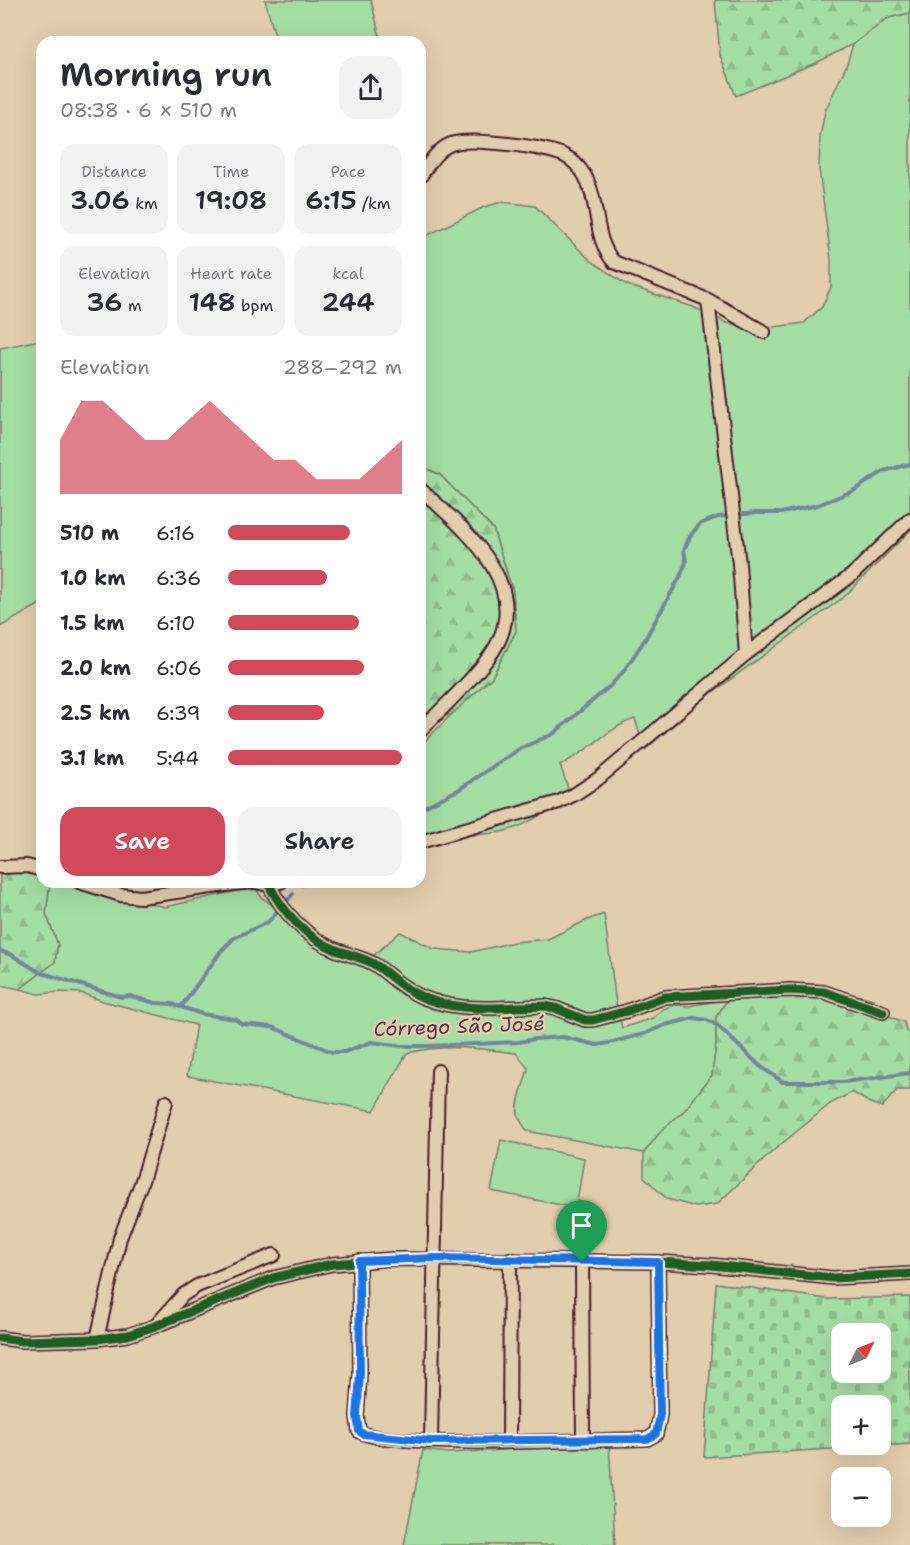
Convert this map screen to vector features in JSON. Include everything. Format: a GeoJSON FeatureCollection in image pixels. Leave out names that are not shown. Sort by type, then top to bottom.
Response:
{"type":"FeatureCollection","features":[{"type":"Feature","properties":{"kind":"street"},"geometry":{"type":"LineString","coordinates":[[426,167],[442,149],[458,142],[472,140],[552,152],[566,157],[585,177],[603,245],[614,262],[708,300],[764,332]]}},
{"type":"Feature","properties":{"kind":"street"},"geometry":{"type":"LineString","coordinates":[[708,300],[739,564],[746,654]]}},
{"type":"Feature","properties":{"kind":"street"},"geometry":{"type":"LineString","coordinates":[[426,495],[478,545],[496,571],[507,614],[502,633],[491,655],[426,725]]}},
{"type":"Feature","properties":{"kind":"street"},"geometry":{"type":"LineString","coordinates":[[426,840],[538,810],[575,794],[607,772],[746,654],[852,575],[910,519]]}},
{"type":"Feature","properties":{"kind":"street"},"geometry":{"type":"LineString","coordinates":[[0,867],[27,866],[36,868]]}},
{"type":"Feature","properties":{"kind":"street"},"geometry":{"type":"LineString","coordinates":[[98,888],[121,895],[141,897],[209,888]]}},
{"type":"Feature","properties":{"kind":"street"},"geometry":{"type":"LineString","coordinates":[[275,888],[276,898],[289,915],[315,938],[332,948],[374,964],[412,992],[445,1004],[471,1007],[545,1006],[585,1020],[593,1020],[665,997],[810,990],[837,995],[883,1012]]}},
{"type":"Feature","properties":{"kind":"street"},"geometry":{"type":"LineString","coordinates":[[431,1441],[438,1071]]}},
{"type":"Feature","properties":{"kind":"street"},"geometry":{"type":"LineString","coordinates":[[97,1339],[120,1238],[142,1181],[166,1102]]}},
{"type":"Feature","properties":{"kind":"street"},"geometry":{"type":"LineString","coordinates":[[155,1326],[183,1295],[197,1286],[274,1255]]}},
{"type":"Feature","properties":{"kind":"street"},"geometry":{"type":"LineString","coordinates":[[0,1338],[22,1341],[97,1339],[128,1335],[273,1278],[332,1264],[359,1261],[434,1258],[658,1262],[711,1265],[833,1278],[910,1274]]}},
{"type":"Feature","properties":{"kind":"street"},"geometry":{"type":"LineString","coordinates":[[509,1442],[510,1259]]}},
{"type":"Feature","properties":{"kind":"street"},"geometry":{"type":"LineString","coordinates":[[359,1261],[360,1374],[357,1416],[359,1431],[369,1435],[431,1441],[509,1442],[647,1439],[656,1434],[659,1428],[658,1262]]}},
{"type":"Feature","properties":{"kind":"street"},"geometry":{"type":"LineString","coordinates":[[582,1262],[583,1439]]}},
{"type":"Feature","properties":{"kind":"green space"},"geometry":{"type":"Polygon","coordinates":[[[265,0],[371,0],[380,36],[275,36],[265,0]]]}},
{"type":"Feature","properties":{"kind":"green space"},"geometry":{"type":"Polygon","coordinates":[[[715,0],[910,0],[910,13],[888,18],[853,44],[818,62],[736,96],[720,55],[715,0]]]}},
{"type":"Feature","properties":{"kind":"green space"},"geometry":{"type":"Polygon","coordinates":[[[910,13],[910,531],[844,597],[705,698],[645,750],[635,719],[615,728],[560,765],[570,794],[528,822],[510,830],[490,834],[426,838],[426,740],[492,677],[516,631],[513,592],[493,529],[439,474],[426,469],[426,236],[484,207],[502,202],[535,206],[590,260],[627,285],[693,307],[727,323],[739,325],[753,323],[773,327],[804,323],[822,307],[831,287],[831,259],[819,169],[820,137],[825,111],[847,64],[853,44],[888,18],[910,13]]]}},
{"type":"Feature","properties":{"kind":"green space"},"geometry":{"type":"Polygon","coordinates":[[[36,341],[36,606],[0,627],[0,348],[36,341]]]}},
{"type":"Feature","properties":{"kind":"green space"},"geometry":{"type":"Polygon","coordinates":[[[426,469],[439,474],[493,529],[513,592],[516,631],[492,677],[452,714],[426,723],[426,469]]]}},
{"type":"Feature","properties":{"kind":"green space"},"geometry":{"type":"Polygon","coordinates":[[[36,873],[36,888],[49,888],[46,914],[58,945],[55,962],[20,989],[0,985],[0,875],[36,873]]]}},
{"type":"Feature","properties":{"kind":"green space"},"geometry":{"type":"Polygon","coordinates":[[[49,888],[88,888],[165,907],[256,888],[262,898],[306,927],[329,948],[372,957],[400,932],[434,949],[471,952],[514,942],[548,939],[604,914],[616,1003],[622,1028],[653,1018],[663,1009],[676,1005],[689,1006],[728,999],[716,1017],[716,1045],[712,1075],[685,1110],[661,1131],[644,1153],[527,1131],[519,1118],[517,1109],[528,1068],[516,1053],[475,1048],[434,1048],[407,1053],[374,1111],[187,1076],[196,1025],[103,1001],[81,993],[38,994],[20,989],[44,970],[58,945],[46,914],[49,888]]]}},
{"type":"Feature","properties":{"kind":"green space"},"geometry":{"type":"Polygon","coordinates":[[[829,989],[873,999],[891,1017],[904,1022],[906,1031],[910,1034],[910,1090],[897,1090],[882,1107],[852,1092],[830,1104],[773,1151],[717,1204],[696,1207],[667,1199],[644,1177],[644,1153],[661,1131],[685,1110],[712,1075],[716,1045],[716,1017],[728,999],[829,989]]]}},
{"type":"Feature","properties":{"kind":"green space"},"geometry":{"type":"Polygon","coordinates":[[[501,1140],[584,1158],[576,1208],[491,1191],[501,1140]]]}},
{"type":"Feature","properties":{"kind":"green space"},"geometry":{"type":"Polygon","coordinates":[[[716,1283],[828,1299],[910,1297],[910,1444],[891,1445],[891,1395],[831,1395],[831,1449],[704,1457],[716,1283]]]}},
{"type":"Feature","properties":{"kind":"green space"},"geometry":{"type":"Polygon","coordinates":[[[609,1444],[615,1545],[404,1545],[423,1450],[449,1453],[609,1444]]]}},
{"type":"Feature","properties":{"kind":"waterway"},"geometry":{"type":"LineString","coordinates":[[426,806],[458,790],[519,749],[553,734],[610,686],[623,672],[644,641],[680,577],[686,562],[684,550],[690,536],[700,524],[718,517],[781,513],[818,505],[853,491],[884,471],[910,464]]}},
{"type":"Feature","properties":{"kind":"waterway"},"geometry":{"type":"LineString","coordinates":[[181,1007],[221,951],[234,938],[268,922],[293,894]]}},
{"type":"Feature","properties":{"kind":"waterway","name":"Córrego São José"},"geometry":{"type":"LineString","coordinates":[[0,951],[12,955],[39,972],[121,997],[130,996],[155,1003],[172,1004],[202,1014],[235,1019],[242,1024],[272,1027],[332,1052],[344,1052],[372,1042],[401,1046],[429,1046],[519,1042],[563,1037],[597,1045],[644,1034],[665,1025],[694,1018],[707,1020],[717,1025],[760,1066],[783,1082],[844,1082],[910,1073]]}},
{"type":"Feature","properties":{"kind":"cycle path"},"geometry":{"type":"LineString","coordinates":[[270,888],[288,914],[314,938],[334,949],[372,963],[415,993],[444,1004],[482,1008],[545,1006],[585,1020],[593,1020],[665,997],[789,990],[824,992],[883,1012]]}},
{"type":"Feature","properties":{"kind":"cycle path"},"geometry":{"type":"LineString","coordinates":[[0,1338],[22,1341],[97,1339],[128,1335],[273,1278],[332,1264],[392,1259],[658,1262],[711,1265],[833,1278],[910,1274]]}},
{"type":"Feature","properties":{"kind":"cycle path"},"geometry":{"type":"LineString","coordinates":[[359,1261],[360,1374],[357,1416],[359,1431],[377,1437],[449,1442],[647,1439],[656,1434],[660,1415],[658,1262]]}},
{"type":"Feature","properties":{"kind":"route"},"geometry":{"type":"LineString","coordinates":[[434,1258],[582,1262],[658,1262],[660,1415],[656,1434],[647,1439],[509,1442],[388,1438],[363,1434],[359,1431],[357,1416],[360,1374],[359,1261],[434,1258]]}}]}
